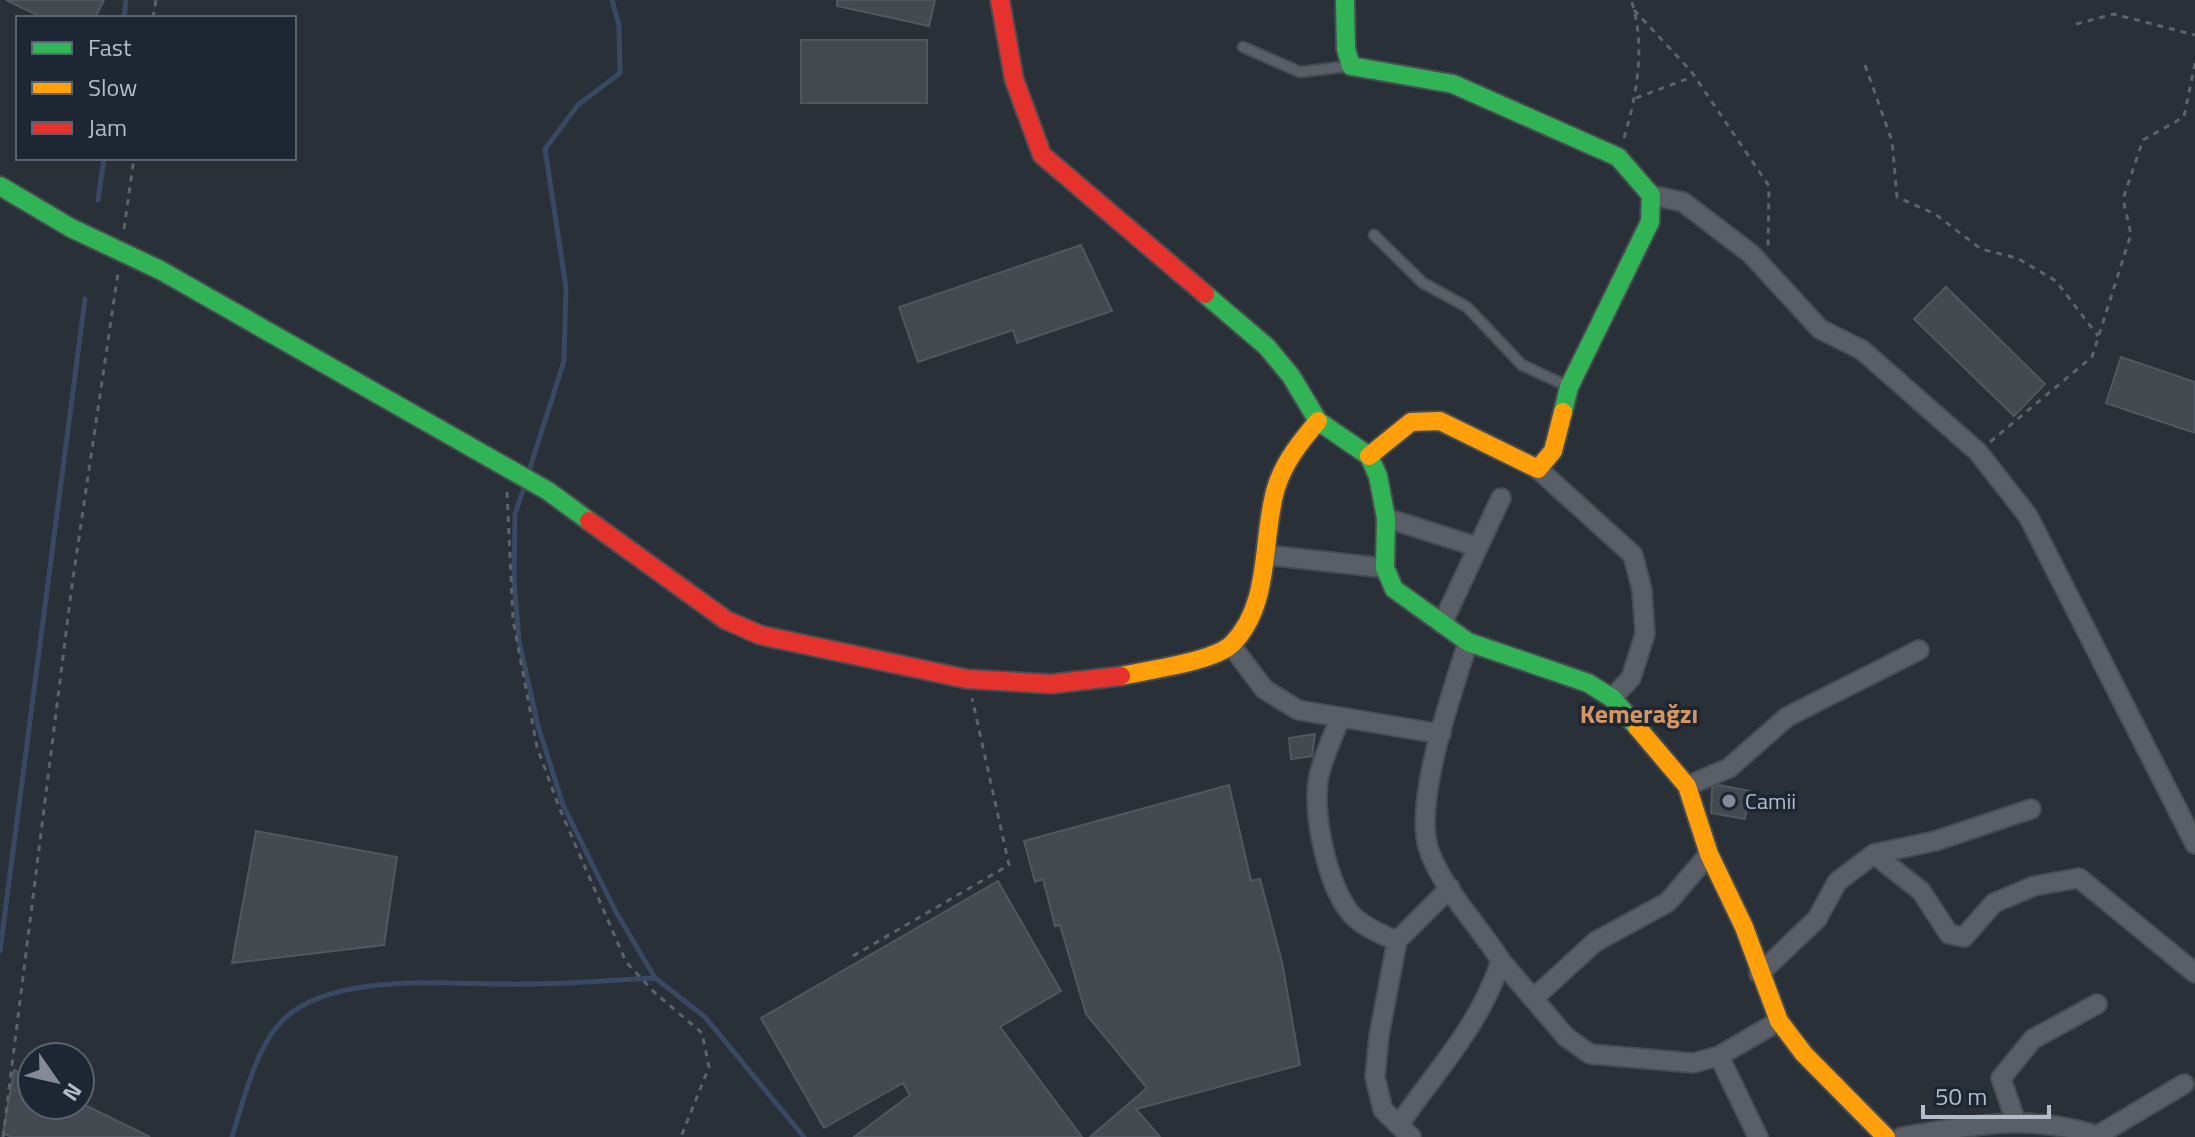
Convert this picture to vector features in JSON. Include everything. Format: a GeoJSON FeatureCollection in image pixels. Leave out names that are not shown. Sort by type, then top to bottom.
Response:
{"type":"FeatureCollection","features":[{"type":"Feature","properties":{"kind":"street"},"geometry":{"type":"LineString","coordinates":[[1000,0],[1006,55],[1025,119],[1042,155],[1267,347],[1291,376],[1318,421],[1369,456],[1378,476],[1386,518],[1385,568],[1394,589],[1468,642],[1588,683],[1612,698],[1687,786],[1709,854],[1744,927],[1779,1021],[1804,1054],[1886,1137]]}},
{"type":"Feature","properties":{"kind":"street"},"geometry":{"type":"LineString","coordinates":[[1345,0],[1346,49],[1351,66],[1453,84],[1618,157],[1651,195],[1683,202],[1751,254],[1820,329],[1862,350],[1978,452],[2028,516],[2195,844]]}},
{"type":"Feature","properties":{"kind":"street"},"geometry":{"type":"LineString","coordinates":[[0,186],[160,270],[548,491],[726,620],[760,635],[967,679],[1051,684],[1101,681],[1207,656],[1231,645],[1256,605],[1267,555],[1276,487],[1295,448],[1318,421]]}},
{"type":"Feature","properties":{"kind":"street"},"geometry":{"type":"LineString","coordinates":[[1538,469],[1553,451],[1569,387],[1650,222],[1651,195]]}},
{"type":"Feature","properties":{"kind":"street"},"geometry":{"type":"LineString","coordinates":[[1369,456],[1411,422],[1440,421],[1538,469],[1633,555],[1642,590],[1645,634],[1631,678],[1612,698]]}},
{"type":"Feature","properties":{"kind":"street"},"geometry":{"type":"LineString","coordinates":[[1442,624],[1501,498]]}},
{"type":"Feature","properties":{"kind":"street"},"geometry":{"type":"LineString","coordinates":[[1386,518],[1478,547]]}},
{"type":"Feature","properties":{"kind":"street"},"geometry":{"type":"LineString","coordinates":[[1267,555],[1385,568]]}},
{"type":"Feature","properties":{"kind":"street"},"geometry":{"type":"LineString","coordinates":[[1468,642],[1441,734],[1426,804],[1428,851],[1501,961],[1535,997],[1566,1037],[1590,1054],[1693,1063],[1719,1056],[1779,1021]]}},
{"type":"Feature","properties":{"kind":"street"},"geometry":{"type":"LineString","coordinates":[[1231,645],[1264,689],[1298,710],[1441,734]]}},
{"type":"Feature","properties":{"kind":"street"},"geometry":{"type":"LineString","coordinates":[[1687,786],[1729,768],[1787,717],[1919,650]]}},
{"type":"Feature","properties":{"kind":"street"},"geometry":{"type":"LineString","coordinates":[[1340,718],[1319,777],[1317,804],[1326,856],[1336,889],[1354,917],[1397,941]]}},
{"type":"Feature","properties":{"kind":"street"},"geometry":{"type":"LineString","coordinates":[[1759,974],[1817,919],[1837,882],[1874,854],[1935,841],[2031,809]]}},
{"type":"Feature","properties":{"kind":"street"},"geometry":{"type":"LineString","coordinates":[[1535,997],[1595,942],[1668,902],[1709,854]]}},
{"type":"Feature","properties":{"kind":"street"},"geometry":{"type":"LineString","coordinates":[[1874,854],[1921,891],[1949,934],[1964,937],[1994,903],[2034,886],[2079,878],[2195,973]]}},
{"type":"Feature","properties":{"kind":"street"},"geometry":{"type":"LineString","coordinates":[[1450,888],[1397,941],[1375,1077],[1383,1110],[1405,1131],[1488,1000],[1501,961]]}},
{"type":"Feature","properties":{"kind":"street"},"geometry":{"type":"LineString","coordinates":[[2016,1122],[2001,1078],[2033,1039],[2097,1004]]}},
{"type":"Feature","properties":{"kind":"street"},"geometry":{"type":"LineString","coordinates":[[1719,1056],[1758,1137]]}},
{"type":"Feature","properties":{"kind":"street"},"geometry":{"type":"LineString","coordinates":[[1902,1137],[1998,1121],[2065,1124],[2095,1136],[2184,1084]]}},
{"type":"Feature","properties":{"kind":"lane"},"geometry":{"type":"LineString","coordinates":[[1243,47],[1300,72],[1351,66]]}},
{"type":"Feature","properties":{"kind":"lane"},"geometry":{"type":"LineString","coordinates":[[1374,235],[1423,283],[1467,307],[1522,365],[1569,387]]}},
{"type":"Feature","properties":{"kind":"path"},"geometry":{"type":"LineString","coordinates":[[1618,157],[1636,98],[1637,19],[1631,0]]}},
{"type":"Feature","properties":{"kind":"path"},"geometry":{"type":"LineString","coordinates":[[1634,10],[1694,76],[1769,186],[1768,272]]}},
{"type":"Feature","properties":{"kind":"path"},"geometry":{"type":"LineString","coordinates":[[2076,24],[2114,14],[2195,35]]}},
{"type":"Feature","properties":{"kind":"path"},"geometry":{"type":"LineString","coordinates":[[1978,452],[2092,357],[2131,234],[2123,199],[2143,140],[2184,117],[2195,63]]}},
{"type":"Feature","properties":{"kind":"path"},"geometry":{"type":"LineString","coordinates":[[1865,65],[1892,141],[1897,197],[1935,214],[1981,249],[2017,258],[2056,281],[2098,336]]}},
{"type":"Feature","properties":{"kind":"path"},"geometry":{"type":"LineString","coordinates":[[1636,98],[1694,76]]}},
{"type":"Feature","properties":{"kind":"path"},"geometry":{"type":"LineString","coordinates":[[3,1137],[72,585],[134,160]]}},
{"type":"Feature","properties":{"kind":"path"},"geometry":{"type":"LineString","coordinates":[[507,468],[513,620],[537,747],[559,807],[626,962],[654,992],[702,1033],[709,1067],[681,1137]]}},
{"type":"Feature","properties":{"kind":"path"},"geometry":{"type":"LineString","coordinates":[[853,956],[1009,865],[967,679]]}},
{"type":"Feature","properties":{"kind":"building"},"geometry":{"type":"Polygon","coordinates":[[[6,0],[104,0],[96,16],[39,16],[6,0]]]}},
{"type":"Feature","properties":{"kind":"building"},"geometry":{"type":"Polygon","coordinates":[[[837,0],[935,0],[929,26],[837,6],[837,0]]]}},
{"type":"Feature","properties":{"kind":"building"},"geometry":{"type":"Polygon","coordinates":[[[801,40],[927,40],[927,103],[801,103],[801,40]]]}},
{"type":"Feature","properties":{"kind":"building"},"geometry":{"type":"Polygon","coordinates":[[[1081,245],[1112,311],[1017,343],[1013,330],[918,362],[899,307],[1081,245]]]}},
{"type":"Feature","properties":{"kind":"building"},"geometry":{"type":"Polygon","coordinates":[[[1946,287],[2045,384],[2014,416],[1914,319],[1946,287]]]}},
{"type":"Feature","properties":{"kind":"building"},"geometry":{"type":"Polygon","coordinates":[[[2121,357],[2195,382],[2195,433],[2106,403],[2121,357]]]}},
{"type":"Feature","properties":{"kind":"building"},"geometry":{"type":"Polygon","coordinates":[[[1315,734],[1312,756],[1291,759],[1289,738],[1315,734]]]}},
{"type":"Feature","properties":{"kind":"building"},"geometry":{"type":"Polygon","coordinates":[[[1229,785],[1251,881],[1260,879],[1282,962],[1300,1065],[1136,1109],[1160,1137],[1090,1137],[1147,1088],[1086,1014],[1060,925],[1055,926],[1043,879],[1035,882],[1024,841],[1229,785]]]}},
{"type":"Feature","properties":{"kind":"building","name":"Camii"},"geometry":{"type":"Polygon","coordinates":[[[1719,785],[1750,791],[1745,819],[1711,813],[1712,788],[1719,785]]]}},
{"type":"Feature","properties":{"kind":"building"},"geometry":{"type":"Polygon","coordinates":[[[256,831],[397,857],[384,945],[232,963],[256,831]]]}},
{"type":"Feature","properties":{"kind":"building"},"geometry":{"type":"Polygon","coordinates":[[[998,881],[1061,991],[1000,1027],[1082,1137],[854,1137],[910,1095],[903,1083],[824,1128],[761,1018],[998,881]]]}},
{"type":"Feature","properties":{"kind":"building"},"geometry":{"type":"Polygon","coordinates":[[[14,1070],[16,1121],[96,1121],[96,1110],[150,1137],[11,1137],[3,1133],[14,1070]]]}},
{"type":"Feature","properties":{"kind":"waterway"},"geometry":{"type":"LineString","coordinates":[[124,16],[126,0]]}},
{"type":"Feature","properties":{"kind":"waterway"},"geometry":{"type":"LineString","coordinates":[[529,471],[564,361],[566,287],[545,149],[578,105],[620,73],[619,25],[612,0]]}},
{"type":"Feature","properties":{"kind":"waterway"},"geometry":{"type":"LineString","coordinates":[[98,200],[104,160]]}},
{"type":"Feature","properties":{"kind":"waterway"},"geometry":{"type":"LineString","coordinates":[[0,951],[85,299]]}},
{"type":"Feature","properties":{"kind":"waterway"},"geometry":{"type":"LineString","coordinates":[[525,485],[515,514],[514,580],[519,641],[538,726],[563,805],[616,912],[655,978],[705,1017],[804,1137]]}},
{"type":"Feature","properties":{"kind":"waterway"},"geometry":{"type":"LineString","coordinates":[[232,1137],[258,1059],[274,1031],[283,1020],[306,1004],[333,993],[398,984],[542,984],[655,978]]}},
{"type":"Feature","properties":{"kind":"traffic: fast"},"geometry":{"type":"LineString","coordinates":[[1345,0],[1346,49],[1351,66],[1453,84],[1618,157],[1651,195],[1650,222],[1569,387],[1563,412]]}},
{"type":"Feature","properties":{"kind":"traffic: fast"},"geometry":{"type":"LineString","coordinates":[[0,186],[71,228],[160,270],[548,491],[589,521]]}},
{"type":"Feature","properties":{"kind":"traffic: fast"},"geometry":{"type":"LineString","coordinates":[[1205,294],[1267,347],[1291,376],[1318,421],[1369,456],[1378,476],[1386,518],[1385,568],[1394,589],[1468,642],[1588,683],[1612,698],[1637,727]]}},
{"type":"Feature","properties":{"kind":"traffic: slow"},"geometry":{"type":"LineString","coordinates":[[1369,456],[1411,422],[1440,421],[1538,469],[1553,451],[1563,412]]}},
{"type":"Feature","properties":{"kind":"traffic: slow"},"geometry":{"type":"LineString","coordinates":[[1121,676],[1210,656],[1232,644],[1245,628],[1260,590],[1271,507],[1279,478],[1299,444],[1318,421]]}},
{"type":"Feature","properties":{"kind":"traffic: slow"},"geometry":{"type":"LineString","coordinates":[[1637,727],[1687,786],[1709,854],[1744,927],[1779,1021],[1804,1054],[1886,1137]]}},
{"type":"Feature","properties":{"kind":"traffic: jam"},"geometry":{"type":"LineString","coordinates":[[1000,0],[1014,79],[1042,155],[1205,294]]}},
{"type":"Feature","properties":{"kind":"traffic: jam"},"geometry":{"type":"LineString","coordinates":[[589,521],[726,620],[760,635],[967,679],[1051,684],[1121,676]]}},
{"type":"Feature","properties":{"kind":"place","name":"Camii"},"geometry":{"type":"Point","coordinates":[1729,801]}},
{"type":"Feature","properties":{"kind":"district","name":"Kemerağzı"},"geometry":{"type":"Point","coordinates":[1639,713]}}]}
